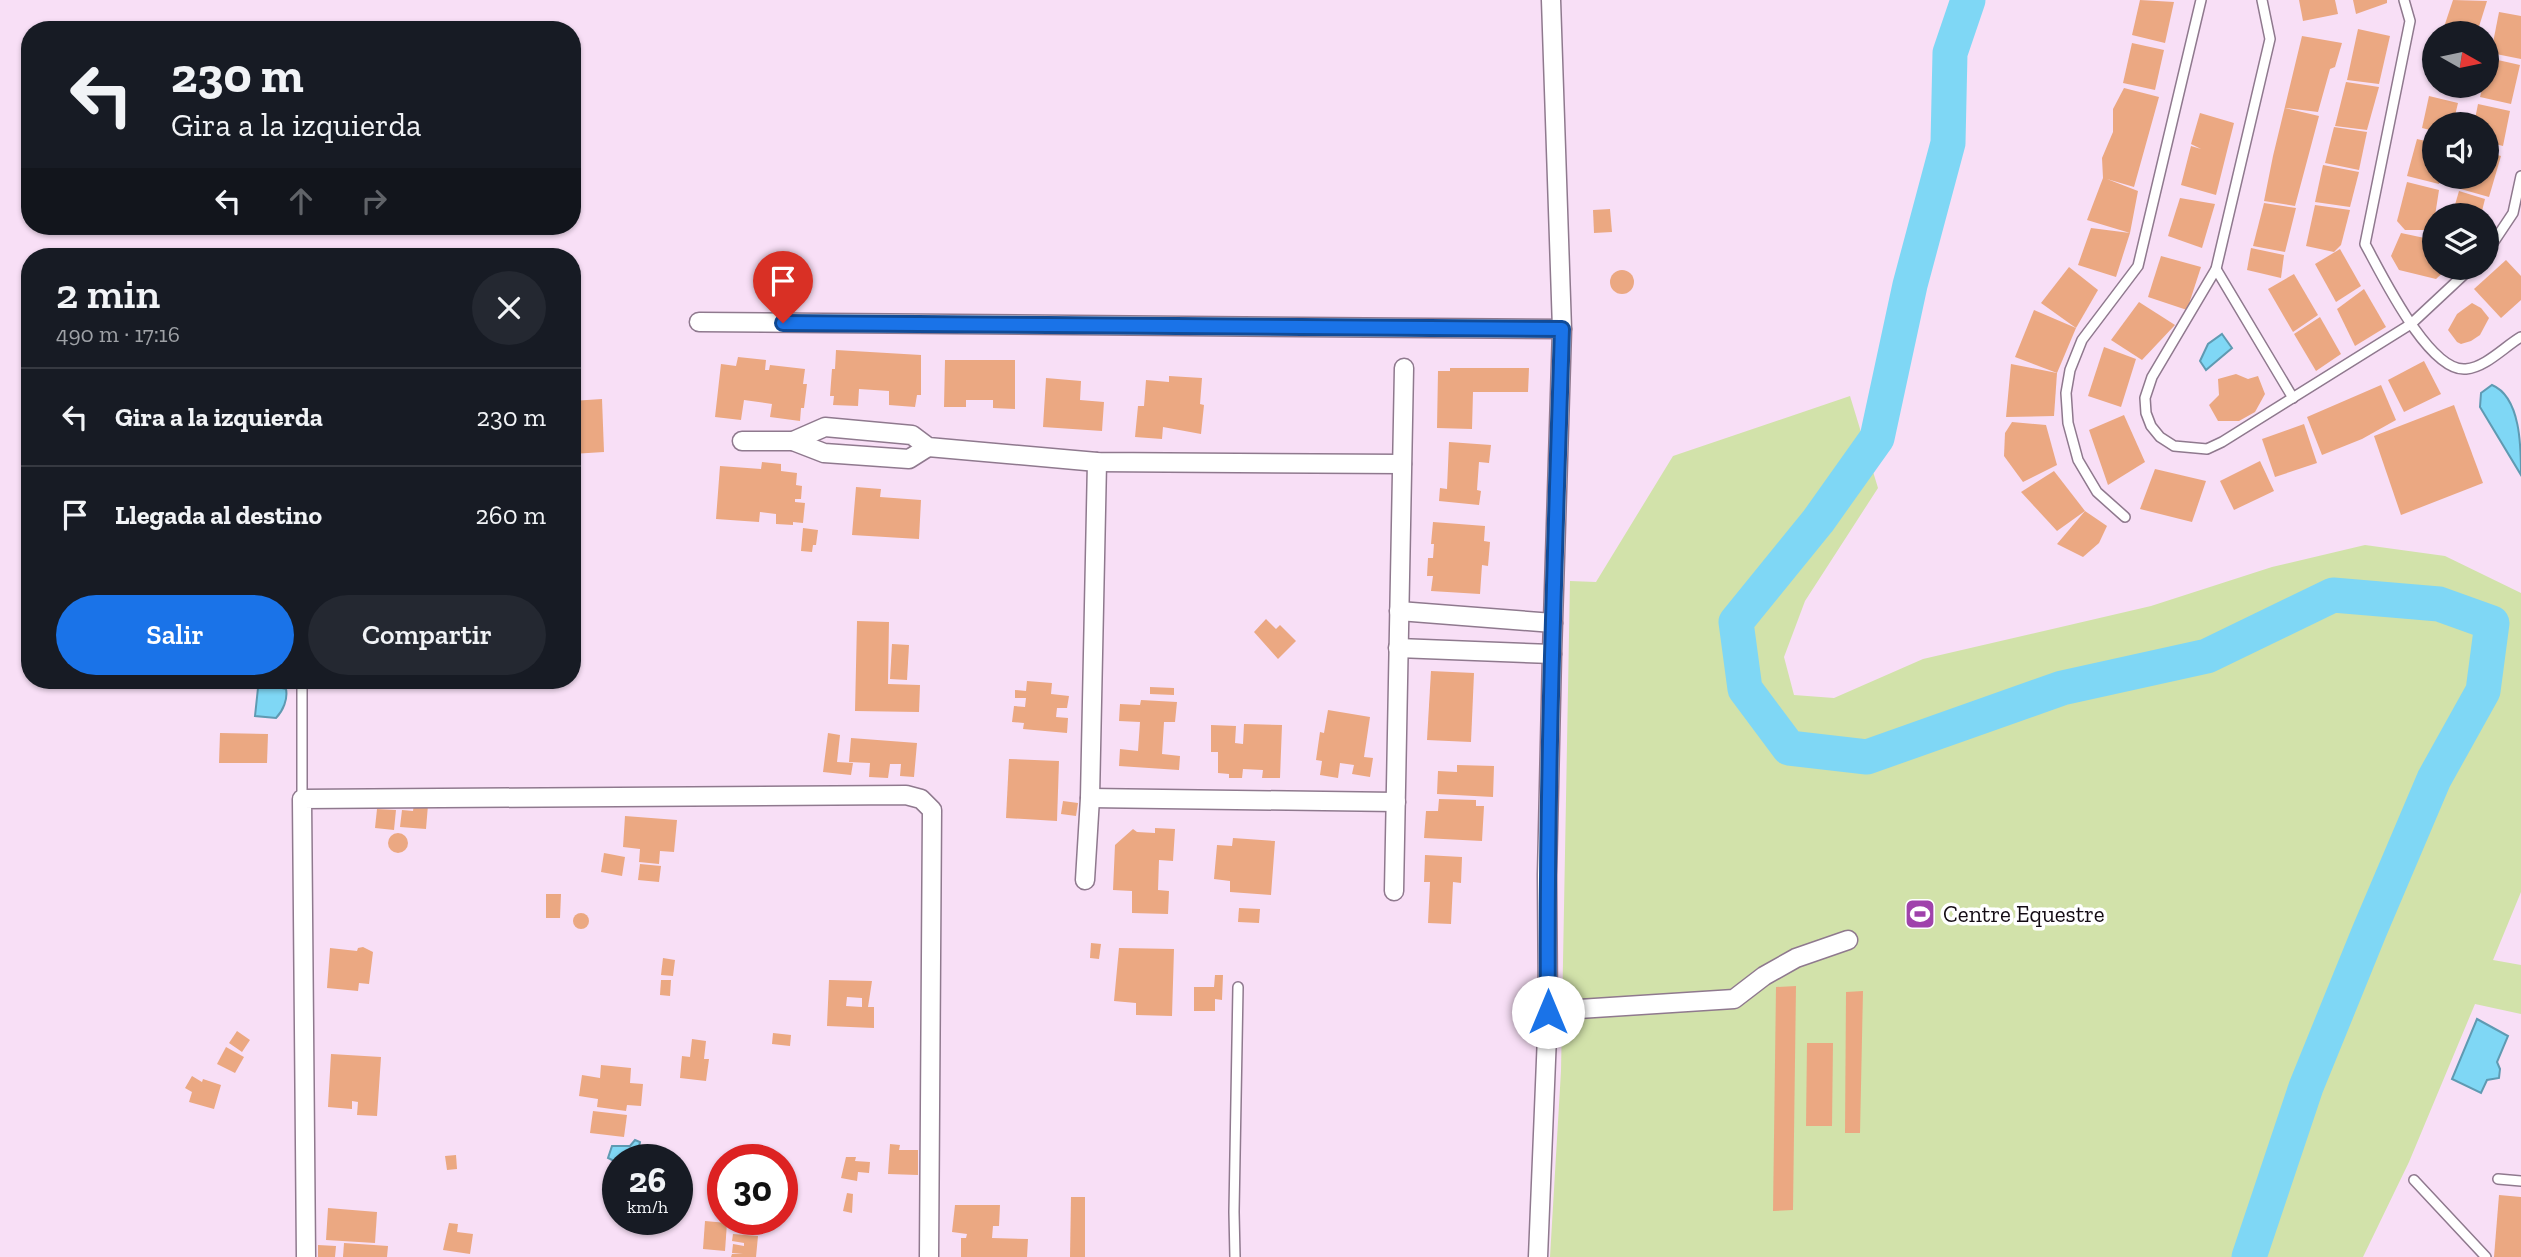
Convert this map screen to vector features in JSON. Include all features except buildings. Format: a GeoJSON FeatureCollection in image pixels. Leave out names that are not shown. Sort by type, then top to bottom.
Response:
{"type":"FeatureCollection","features":[{"type":"Feature","properties":{"kind":"street"},"geometry":{"type":"LineString","coordinates":[[1538,1257],[1548,1012],[1552,654],[1562,329],[1551,0]]}},
{"type":"Feature","properties":{"kind":"street"},"geometry":{"type":"LineString","coordinates":[[699,322],[1562,329]]}},
{"type":"Feature","properties":{"kind":"street"},"geometry":{"type":"LineString","coordinates":[[1394,891],[1404,368]]}},
{"type":"Feature","properties":{"kind":"street"},"geometry":{"type":"LineString","coordinates":[[793,441],[825,427],[912,435],[928,447],[1097,462],[1402,464]]}},
{"type":"Feature","properties":{"kind":"street"},"geometry":{"type":"LineString","coordinates":[[743,441],[793,441],[824,453],[909,459],[928,447]]}},
{"type":"Feature","properties":{"kind":"street"},"geometry":{"type":"LineString","coordinates":[[1086,880],[1097,462]]}},
{"type":"Feature","properties":{"kind":"street"},"geometry":{"type":"LineString","coordinates":[[1399,611],[1553,623]]}},
{"type":"Feature","properties":{"kind":"street"},"geometry":{"type":"LineString","coordinates":[[1398,648],[1552,654]]}},
{"type":"Feature","properties":{"kind":"street"},"geometry":{"type":"LineString","coordinates":[[306,1257],[302,799],[906,795],[921,799],[932,810],[929,1257]]}},
{"type":"Feature","properties":{"kind":"street"},"geometry":{"type":"LineString","coordinates":[[1090,798],[1395,802]]}},
{"type":"Feature","properties":{"kind":"street"},"geometry":{"type":"LineString","coordinates":[[1548,1012],[1734,999],[1763,976],[1796,958],[1848,940]]}},
{"type":"Feature","properties":{"kind":"lane"},"geometry":{"type":"LineString","coordinates":[[2125,517],[2097,492],[2078,460],[2068,423],[2066,393],[2070,370],[2082,340],[2138,266],[2201,0]]}},
{"type":"Feature","properties":{"kind":"lane"},"geometry":{"type":"LineString","coordinates":[[2262,0],[2270,39],[2216,269],[2152,377],[2145,398],[2146,413],[2151,426],[2160,437],[2174,446],[2207,449],[2411,324],[2458,280]]}},
{"type":"Feature","properties":{"kind":"lane"},"geometry":{"type":"LineString","coordinates":[[2404,0],[2410,21],[2365,244],[2417,334],[2442,362],[2465,370],[2486,361],[2521,337]]}},
{"type":"Feature","properties":{"kind":"lane"},"geometry":{"type":"LineString","coordinates":[[2499,235],[2513,213],[2521,176]]}},
{"type":"Feature","properties":{"kind":"lane"},"geometry":{"type":"LineString","coordinates":[[2216,269],[2293,398]]}},
{"type":"Feature","properties":{"kind":"lane"},"geometry":{"type":"LineString","coordinates":[[302,689],[302,799]]}},
{"type":"Feature","properties":{"kind":"lane"},"geometry":{"type":"LineString","coordinates":[[1236,1257],[1234,1212],[1238,987]]}},
{"type":"Feature","properties":{"kind":"lane"},"geometry":{"type":"LineString","coordinates":[[2498,1179],[2521,1181]]}},
{"type":"Feature","properties":{"kind":"lane"},"geometry":{"type":"LineString","coordinates":[[2414,1180],[2486,1257]]}},
{"type":"Feature","properties":{"kind":"green space"},"geometry":{"type":"Polygon","coordinates":[[[1850,396],[1878,488],[1805,601],[1784,657],[1794,695],[1834,698],[1923,659],[2151,606],[2272,567],[2365,545],[2445,556],[2521,593],[2521,892],[2493,960],[2521,965],[2521,1014],[2475,1004],[2409,1162],[2363,1257],[1550,1257],[1561,1071],[1570,581],[1596,582],[1673,456],[1850,396]]]}},
{"type":"Feature","properties":{"kind":"water"},"geometry":{"type":"Polygon","coordinates":[[[2222,334],[2232,348],[2206,370],[2200,361],[2208,344],[2222,334]]]}},
{"type":"Feature","properties":{"kind":"water"},"geometry":{"type":"Polygon","coordinates":[[[2492,385],[2502,391],[2514,412],[2521,475],[2480,407],[2481,393],[2492,385]]]}},
{"type":"Feature","properties":{"kind":"water"},"geometry":{"type":"Polygon","coordinates":[[[258,689],[286,689],[283,708],[276,718],[255,716],[258,689]]]}},
{"type":"Feature","properties":{"kind":"water"},"geometry":{"type":"Polygon","coordinates":[[[2477,1019],[2508,1036],[2497,1062],[2500,1069],[2499,1078],[2487,1080],[2481,1093],[2452,1079],[2477,1019]]]}},
{"type":"Feature","properties":{"kind":"waterway"},"geometry":{"type":"LineString","coordinates":[[1968,0],[1950,53],[1948,143],[1910,285],[1877,438],[1818,521],[1736,622],[1745,689],[1789,748],[1867,757],[2062,688],[2207,656],[2333,595],[2439,604],[2492,623],[2483,691],[2434,779],[2369,932],[2306,1087],[2249,1257]]}},
{"type":"Feature","properties":{"kind":"place","name":"Centre Equestre"},"geometry":{"type":"Point","coordinates":[1920,914]}},
{"type":"Feature","properties":{"kind":"route"},"geometry":{"type":"LineString","coordinates":[[783,323],[1562,329],[1552,654],[1548,1012]]}}]}
